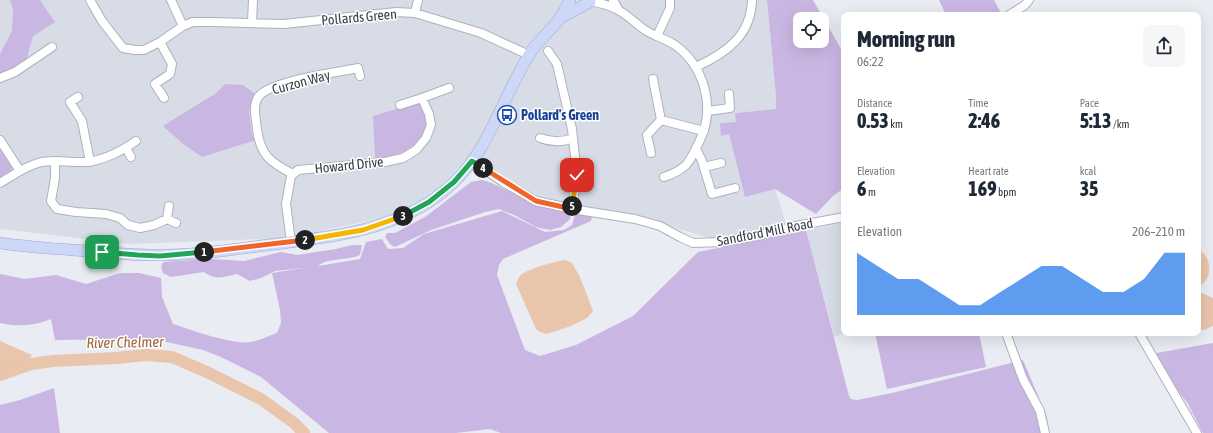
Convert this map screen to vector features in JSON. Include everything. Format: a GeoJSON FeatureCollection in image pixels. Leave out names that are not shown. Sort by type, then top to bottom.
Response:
{"type":"FeatureCollection","features":[{"type":"Feature","properties":{"kind":"street","name":"Pollards Green"},"geometry":{"type":"LineString","coordinates":[[90,0],[102,21],[123,48],[135,50],[144,50],[160,42],[183,26],[193,22],[252,22],[284,24],[396,12],[415,13],[481,33],[529,54]]}},
{"type":"Feature","properties":{"kind":"street"},"geometry":{"type":"LineString","coordinates":[[171,0],[183,26]]}},
{"type":"Feature","properties":{"kind":"street"},"geometry":{"type":"LineString","coordinates":[[252,22],[253,0]]}},
{"type":"Feature","properties":{"kind":"street"},"geometry":{"type":"LineString","coordinates":[[415,13],[418,0]]}},
{"type":"Feature","properties":{"kind":"street"},"geometry":{"type":"LineString","coordinates":[[0,243],[20,246],[160,256],[291,242],[363,230],[398,218],[434,198],[454,182],[472,161],[529,54],[544,34],[559,19],[570,0]]}},
{"type":"Feature","properties":{"kind":"street"},"geometry":{"type":"LineString","coordinates":[[614,0],[618,9]]}},
{"type":"Feature","properties":{"kind":"street"},"geometry":{"type":"LineString","coordinates":[[657,36],[670,8],[670,0]]}},
{"type":"Feature","properties":{"kind":"street"},"geometry":{"type":"LineString","coordinates":[[696,67],[723,53],[737,41],[745,28],[752,10],[752,0]]}},
{"type":"Feature","properties":{"kind":"street"},"geometry":{"type":"LineString","coordinates":[[1014,12],[1025,5],[1029,0]]}},
{"type":"Feature","properties":{"kind":"street"},"geometry":{"type":"LineString","coordinates":[[559,19],[592,1],[618,9],[646,31],[674,44],[696,67],[706,95],[707,110],[704,131],[687,165],[678,172],[664,177]]}},
{"type":"Feature","properties":{"kind":"street"},"geometry":{"type":"LineString","coordinates":[[160,42],[172,64],[170,74],[155,84],[164,98]]}},
{"type":"Feature","properties":{"kind":"street"},"geometry":{"type":"LineString","coordinates":[[0,78],[15,72],[52,47]]}},
{"type":"Feature","properties":{"kind":"street"},"geometry":{"type":"LineString","coordinates":[[548,51],[556,64],[572,129],[577,175],[572,209]]}},
{"type":"Feature","properties":{"kind":"street","name":"Curzon Way"},"geometry":{"type":"LineString","coordinates":[[293,174],[278,166],[266,157],[260,144],[255,109],[258,97],[268,89],[281,84],[358,68],[360,76]]}},
{"type":"Feature","properties":{"kind":"street"},"geometry":{"type":"LineString","coordinates":[[653,79],[662,120]]}},
{"type":"Feature","properties":{"kind":"street"},"geometry":{"type":"LineString","coordinates":[[400,104],[450,88]]}},
{"type":"Feature","properties":{"kind":"street"},"geometry":{"type":"LineString","coordinates":[[707,110],[730,108],[729,94]]}},
{"type":"Feature","properties":{"kind":"street"},"geometry":{"type":"LineString","coordinates":[[78,97],[70,102],[82,121],[90,162]]}},
{"type":"Feature","properties":{"kind":"street","name":"Howard Drive"},"geometry":{"type":"LineString","coordinates":[[293,174],[298,170],[385,162],[403,158],[416,150],[426,138],[431,126],[429,114],[422,98]]}},
{"type":"Feature","properties":{"kind":"street"},"geometry":{"type":"LineString","coordinates":[[662,120],[704,131]]}},
{"type":"Feature","properties":{"kind":"street"},"geometry":{"type":"LineString","coordinates":[[651,153],[647,135],[662,120]]}},
{"type":"Feature","properties":{"kind":"street"},"geometry":{"type":"LineString","coordinates":[[540,138],[550,142],[555,142],[573,138]]}},
{"type":"Feature","properties":{"kind":"street"},"geometry":{"type":"LineString","coordinates":[[0,140],[20,171]]}},
{"type":"Feature","properties":{"kind":"street"},"geometry":{"type":"LineString","coordinates":[[0,184],[20,171],[39,163],[55,161],[80,163],[90,162],[105,158],[126,148],[136,141]]}},
{"type":"Feature","properties":{"kind":"street"},"geometry":{"type":"LineString","coordinates":[[126,148],[131,157]]}},
{"type":"Feature","properties":{"kind":"street"},"geometry":{"type":"LineString","coordinates":[[696,149],[702,161],[712,194],[735,188]]}},
{"type":"Feature","properties":{"kind":"street"},"geometry":{"type":"LineString","coordinates":[[55,161],[55,178],[51,201],[57,209],[106,214],[120,218],[128,225],[140,228],[154,225],[167,219],[176,223]]}},
{"type":"Feature","properties":{"kind":"street","name":"Sandford Mill Road"},"geometry":{"type":"LineString","coordinates":[[472,161],[503,182],[536,201],[572,209],[635,219],[660,226],[693,242],[708,244],[723,242],[841,218]]}},
{"type":"Feature","properties":{"kind":"street"},"geometry":{"type":"LineString","coordinates":[[704,167],[721,163]]}},
{"type":"Feature","properties":{"kind":"street"},"geometry":{"type":"LineString","coordinates":[[291,242],[286,204],[291,176],[293,174]]}},
{"type":"Feature","properties":{"kind":"street"},"geometry":{"type":"LineString","coordinates":[[167,219],[169,206]]}},
{"type":"Feature","properties":{"kind":"street"},"geometry":{"type":"LineString","coordinates":[[1007,336],[1023,379],[1040,411],[1045,433]]}},
{"type":"Feature","properties":{"kind":"street"},"geometry":{"type":"LineString","coordinates":[[1141,336],[1197,433]]}},
{"type":"Feature","properties":{"kind":"shaded area"},"geometry":{"type":"Polygon","coordinates":[[[0,0],[767,0],[776,109],[735,113],[737,122],[720,123],[729,134],[745,197],[775,189],[787,227],[717,240],[635,216],[595,210],[537,198],[481,161],[469,157],[439,188],[397,215],[287,238],[131,244],[0,229],[0,0]],[[225,84],[216,93],[164,126],[183,144],[202,157],[252,135],[249,110],[255,94],[225,84]]]}},
{"type":"Feature","properties":{"kind":"shaded area"},"geometry":{"type":"Polygon","coordinates":[[[10,0],[40,0],[55,22],[33,36],[26,61],[0,75],[0,54],[12,31],[13,10],[10,0]]]}},
{"type":"Feature","properties":{"kind":"shaded area"},"geometry":{"type":"Polygon","coordinates":[[[767,0],[813,0],[820,12],[793,12],[793,48],[829,48],[829,28],[841,49],[841,190],[833,196],[816,214],[775,189],[745,197],[729,134],[721,136],[720,123],[736,122],[735,113],[776,109],[767,0]]]}},
{"type":"Feature","properties":{"kind":"shaded area"},"geometry":{"type":"Polygon","coordinates":[[[939,0],[994,0],[1000,12],[945,12],[939,0]]]}},
{"type":"Feature","properties":{"kind":"shaded area"},"geometry":{"type":"Polygon","coordinates":[[[225,84],[243,85],[255,94],[249,110],[252,135],[256,140],[202,157],[183,144],[163,126],[216,93],[225,84]]]}},
{"type":"Feature","properties":{"kind":"shaded area"},"geometry":{"type":"Polygon","coordinates":[[[421,103],[425,113],[426,126],[416,143],[406,151],[388,157],[375,158],[373,116],[421,103]]]}},
{"type":"Feature","properties":{"kind":"shaded area"},"geometry":{"type":"Polygon","coordinates":[[[0,147],[12,167],[11,171],[0,178],[0,147]]]}},
{"type":"Feature","properties":{"kind":"shaded area"},"geometry":{"type":"Polygon","coordinates":[[[482,180],[524,198],[571,214],[570,219],[561,227],[550,230],[536,227],[499,209],[485,212],[431,230],[395,247],[391,245],[385,237],[387,233],[395,233],[425,217],[471,182],[482,180]]]}},
{"type":"Feature","properties":{"kind":"shaded area"},"geometry":{"type":"Polygon","coordinates":[[[502,211],[545,232],[564,230],[572,225],[575,214],[592,216],[591,221],[503,259],[499,265],[497,275],[525,350],[540,356],[576,345],[633,316],[698,252],[806,230],[851,399],[857,400],[892,393],[1023,360],[1047,417],[1049,433],[501,433],[490,429],[456,433],[329,433],[261,377],[221,357],[203,350],[153,339],[55,340],[51,319],[26,325],[0,323],[0,274],[25,279],[56,275],[86,284],[120,273],[139,273],[161,278],[162,297],[173,324],[223,339],[251,342],[277,333],[281,323],[280,310],[272,273],[303,268],[275,271],[261,278],[250,281],[237,274],[224,277],[212,277],[204,272],[171,277],[163,273],[161,267],[163,262],[212,259],[244,261],[281,252],[297,255],[352,245],[362,245],[360,255],[327,261],[318,266],[360,259],[366,242],[382,239],[388,249],[403,248],[424,234],[502,211]]]}},
{"type":"Feature","properties":{"kind":"shaded area"},"geometry":{"type":"Polygon","coordinates":[[[841,224],[841,334],[834,337],[806,230],[841,224]]]}},
{"type":"Feature","properties":{"kind":"shaded area"},"geometry":{"type":"Polygon","coordinates":[[[1201,252],[1209,262],[1209,274],[1201,285],[1201,252]]]}},
{"type":"Feature","properties":{"kind":"shaded area"},"geometry":{"type":"Polygon","coordinates":[[[565,260],[572,263],[580,277],[593,311],[587,318],[571,326],[547,334],[540,332],[536,329],[516,283],[523,273],[535,268],[565,260]]]}},
{"type":"Feature","properties":{"kind":"shaded area"},"geometry":{"type":"Polygon","coordinates":[[[1201,293],[1213,298],[1213,326],[1204,330],[1201,330],[1201,293]]]}},
{"type":"Feature","properties":{"kind":"shaded area"},"geometry":{"type":"Polygon","coordinates":[[[876,336],[980,336],[986,367],[887,389],[876,336]]]}},
{"type":"Feature","properties":{"kind":"shaded area"},"geometry":{"type":"Polygon","coordinates":[[[0,341],[32,355],[22,367],[0,373],[0,341]]]}},
{"type":"Feature","properties":{"kind":"shaded area"},"geometry":{"type":"Polygon","coordinates":[[[1213,343],[1213,433],[1203,433],[1188,404],[1151,354],[1213,343]]]}},
{"type":"Feature","properties":{"kind":"shaded area"},"geometry":{"type":"Polygon","coordinates":[[[54,388],[60,433],[0,433],[0,405],[20,400],[54,388]]]}},
{"type":"Feature","properties":{"kind":"waterway","name":"River Chelmer"},"geometry":{"type":"LineString","coordinates":[[0,375],[31,364],[53,361],[146,355],[172,357],[209,373],[261,399],[294,423],[304,433]]}},
{"type":"Feature","properties":{"kind":"waterway","name":"River Chelmer"},"geometry":{"type":"LineString","coordinates":[[25,362],[31,364]]}},
{"type":"Feature","properties":{"kind":"place","name":"Pollard's Green"},"geometry":{"type":"Point","coordinates":[507,115]}},
{"type":"Feature","properties":{"kind":"route"},"geometry":{"type":"LineString","coordinates":[[102,252],[160,256],[291,242],[363,230],[398,218],[429,202],[454,182],[472,161],[503,182],[536,201],[572,209],[577,175]]}}]}
